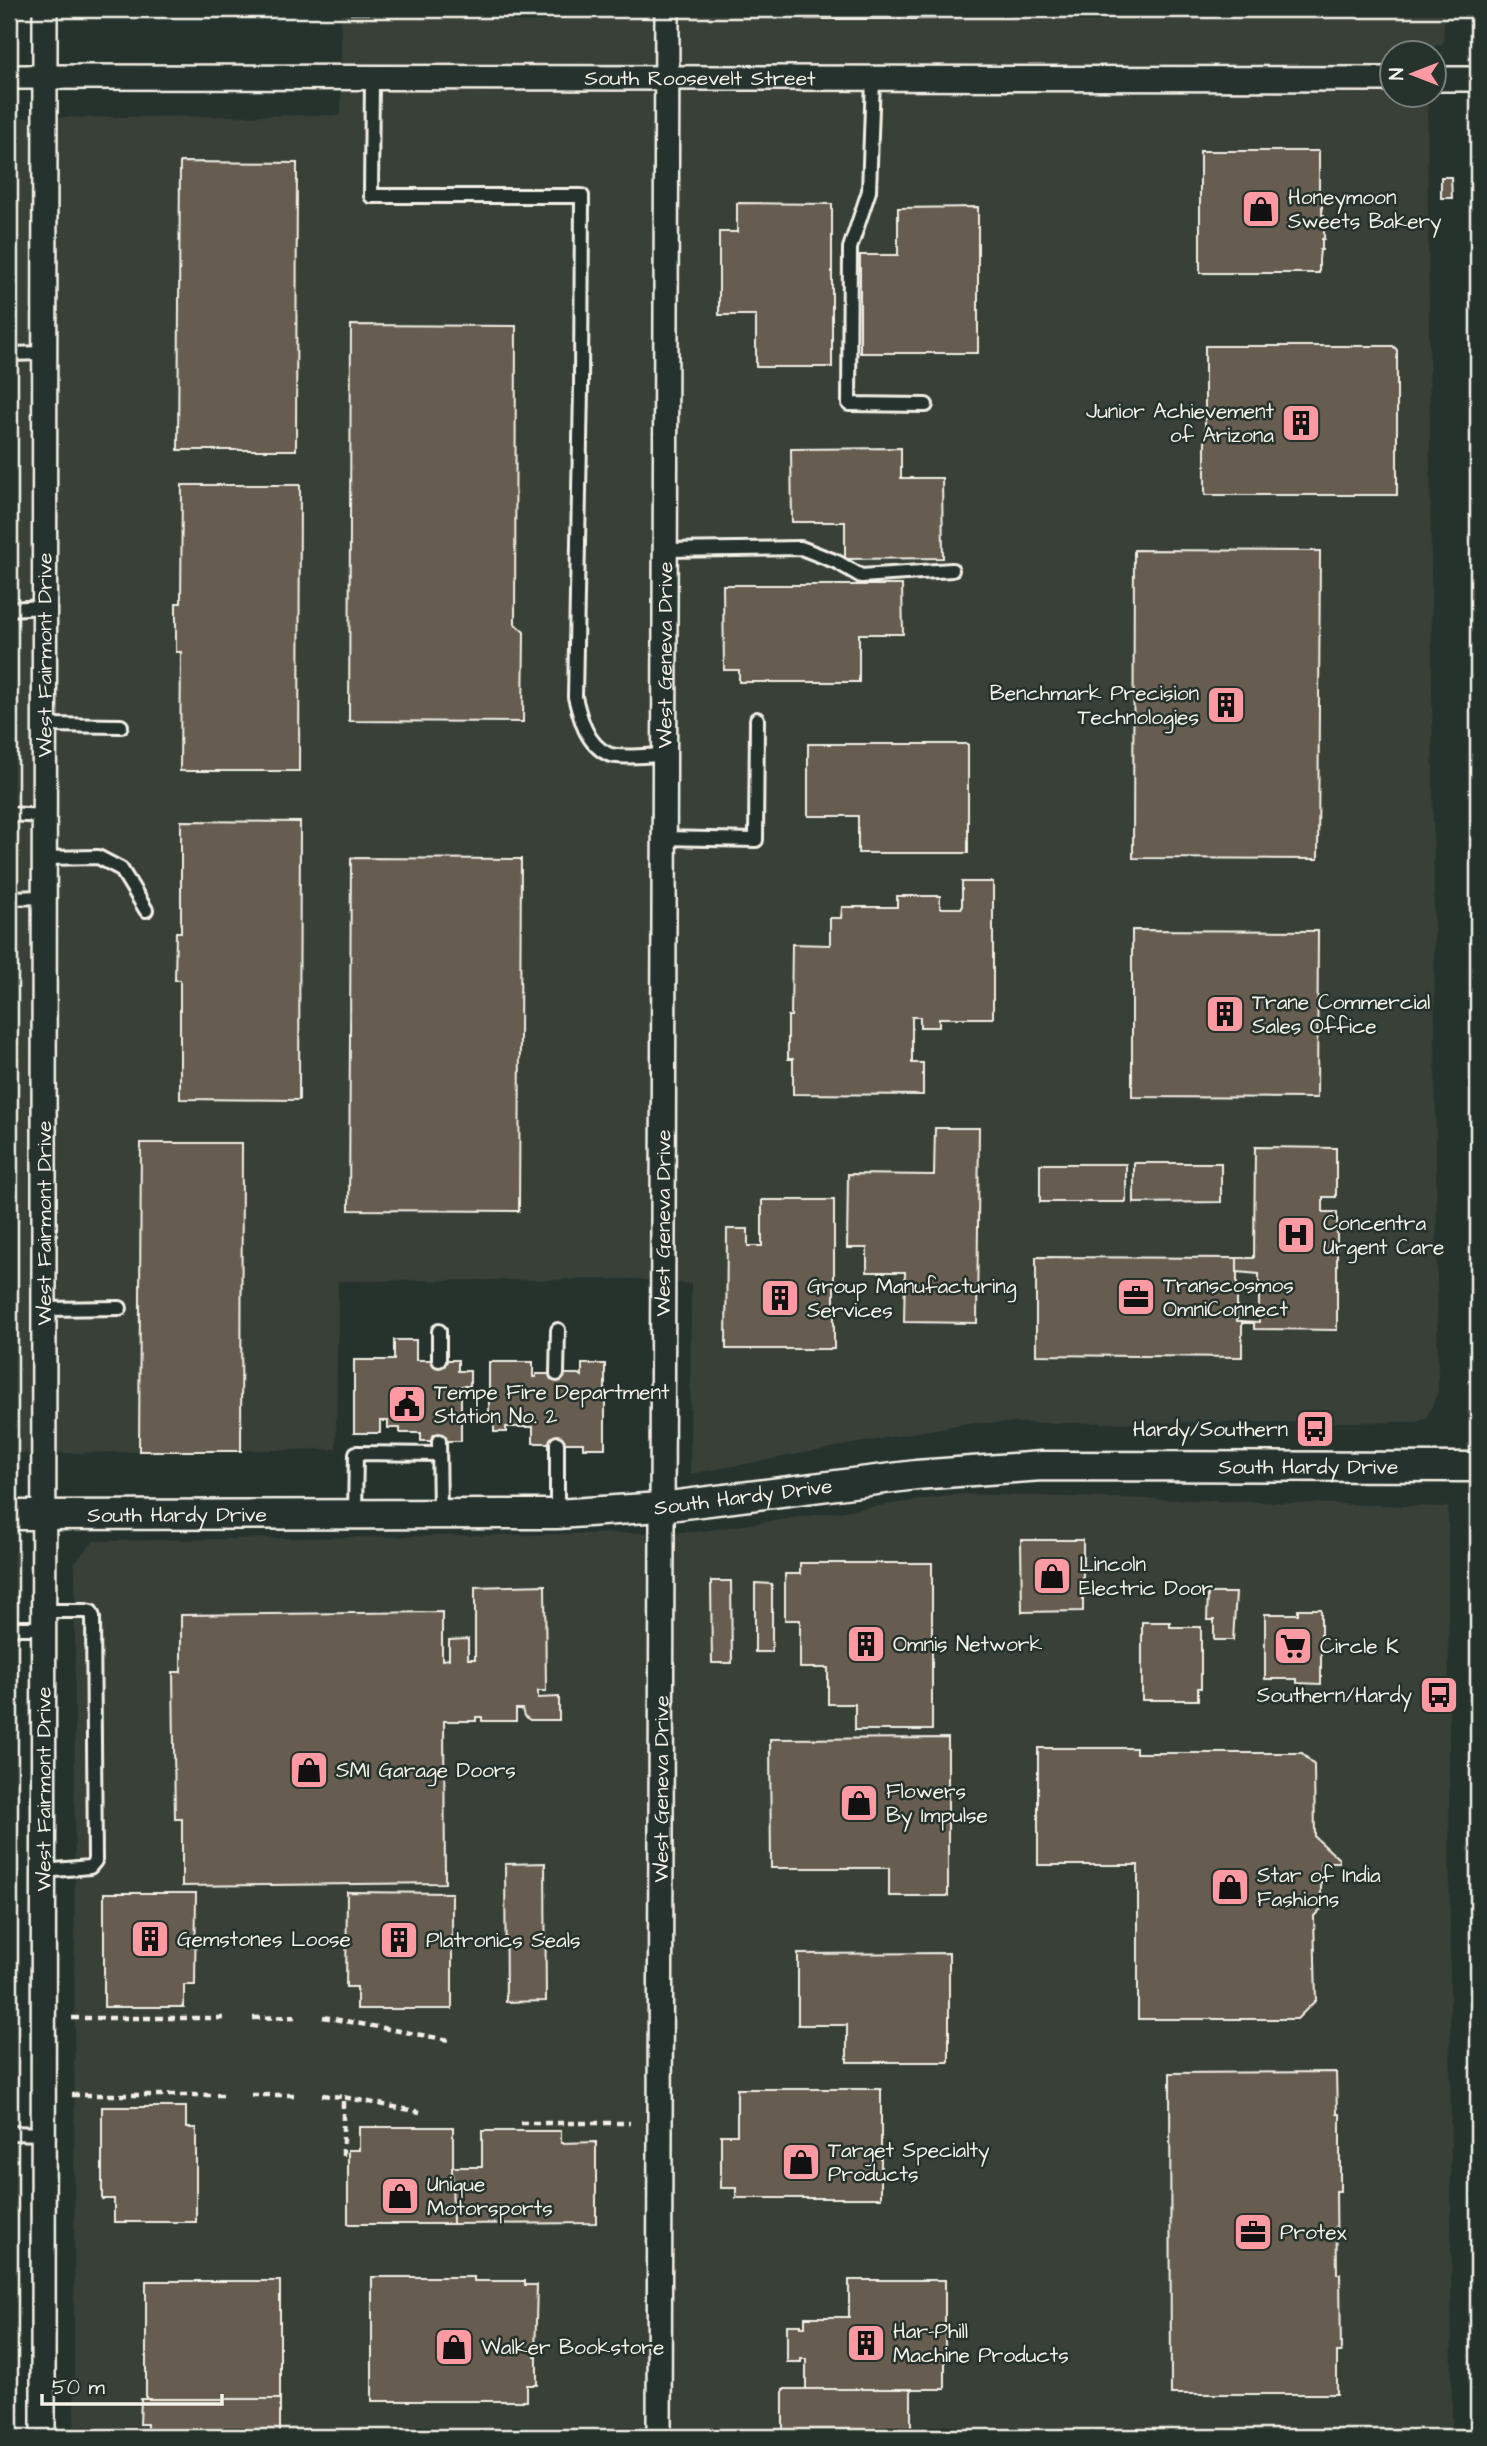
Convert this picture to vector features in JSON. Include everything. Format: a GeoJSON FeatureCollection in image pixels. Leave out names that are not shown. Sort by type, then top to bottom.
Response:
{"type":"FeatureCollection","features":[{"type":"Feature","properties":{"kind":"street","name":"West Fairmont Drive"},"geometry":{"type":"LineString","coordinates":[[43,2437],[46,9]]}},
{"type":"Feature","properties":{"kind":"street","name":"West Geneva Drive"},"geometry":{"type":"LineString","coordinates":[[659,2437],[667,9]]}},
{"type":"Feature","properties":{"kind":"street","name":"South Roosevelt Street"},"geometry":{"type":"LineString","coordinates":[[9,76],[1378,79]]}},
{"type":"Feature","properties":{"kind":"street"},"geometry":{"type":"LineString","coordinates":[[1448,79],[1478,79]]}},
{"type":"Feature","properties":{"kind":"street","name":"South Hardy Drive"},"geometry":{"type":"LineString","coordinates":[[9,1515],[556,1514],[661,1507],[916,1475],[1042,1466],[1478,1466]]}},
{"type":"Feature","properties":{"kind":"lane"},"geometry":{"type":"LineString","coordinates":[[372,77],[371,196],[582,196],[575,697],[582,723],[593,741],[608,754],[664,755]]}},
{"type":"Feature","properties":{"kind":"lane"},"geometry":{"type":"LineString","coordinates":[[873,79],[869,191],[850,248],[849,404],[926,405]]}},
{"type":"Feature","properties":{"kind":"lane"},"geometry":{"type":"LineString","coordinates":[[9,354],[45,353]]}},
{"type":"Feature","properties":{"kind":"lane"},"geometry":{"type":"LineString","coordinates":[[665,550],[801,548],[837,562],[862,576],[952,570]]}},
{"type":"Feature","properties":{"kind":"lane"},"geometry":{"type":"LineString","coordinates":[[9,609],[44,607]]}},
{"type":"Feature","properties":{"kind":"lane"},"geometry":{"type":"LineString","coordinates":[[663,838],[756,840],[757,719]]}},
{"type":"Feature","properties":{"kind":"lane"},"geometry":{"type":"LineString","coordinates":[[44,725],[121,726]]}},
{"type":"Feature","properties":{"kind":"lane"},"geometry":{"type":"LineString","coordinates":[[9,814],[44,816]]}},
{"type":"Feature","properties":{"kind":"lane"},"geometry":{"type":"LineString","coordinates":[[44,858],[98,857],[121,869],[146,910]]}},
{"type":"Feature","properties":{"kind":"lane"},"geometry":{"type":"LineString","coordinates":[[9,898],[44,897]]}},
{"type":"Feature","properties":{"kind":"lane"},"geometry":{"type":"LineString","coordinates":[[44,1310],[120,1308]]}},
{"type":"Feature","properties":{"kind":"lane"},"geometry":{"type":"LineString","coordinates":[[557,1374],[558,1330]]}},
{"type":"Feature","properties":{"kind":"lane"},"geometry":{"type":"LineString","coordinates":[[439,1331],[439,1360]]}},
{"type":"Feature","properties":{"kind":"lane"},"geometry":{"type":"LineString","coordinates":[[556,1514],[557,1443]]}},
{"type":"Feature","properties":{"kind":"lane"},"geometry":{"type":"LineString","coordinates":[[355,1515],[356,1453],[439,1447],[440,1515]]}},
{"type":"Feature","properties":{"kind":"lane"},"geometry":{"type":"LineString","coordinates":[[9,1628],[86,1611],[92,1612],[93,1617],[95,1861],[90,1867],[43,1871]]}},
{"type":"Feature","properties":{"kind":"lane"},"geometry":{"type":"LineString","coordinates":[[9,2133],[43,2134]]}},
{"type":"Feature","properties":{"kind":"path"},"geometry":{"type":"LineString","coordinates":[[253,2018],[295,2017]]}},
{"type":"Feature","properties":{"kind":"path"},"geometry":{"type":"LineString","coordinates":[[323,2017],[449,2040]]}},
{"type":"Feature","properties":{"kind":"path"},"geometry":{"type":"LineString","coordinates":[[72,2018],[225,2018]]}},
{"type":"Feature","properties":{"kind":"path"},"geometry":{"type":"LineString","coordinates":[[72,2095],[224,2095]]}},
{"type":"Feature","properties":{"kind":"path"},"geometry":{"type":"LineString","coordinates":[[251,2095],[295,2095]]}},
{"type":"Feature","properties":{"kind":"path"},"geometry":{"type":"LineString","coordinates":[[322,2095],[420,2112]]}},
{"type":"Feature","properties":{"kind":"path"},"geometry":{"type":"LineString","coordinates":[[343,2097],[343,2156]]}},
{"type":"Feature","properties":{"kind":"path"},"geometry":{"type":"LineString","coordinates":[[520,2123],[630,2123]]}},
{"type":"Feature","properties":{"kind":"shaded area"},"geometry":{"type":"Polygon","coordinates":[[[9,9],[19,9],[18,32],[13,46],[9,48],[9,9]]]}},
{"type":"Feature","properties":{"kind":"shaded area"},"geometry":{"type":"Polygon","coordinates":[[[341,9],[1445,9],[1443,38],[1378,38],[1378,108],[1427,108],[1438,1392],[1427,1417],[1418,1422],[967,1423],[690,1474],[691,1284],[636,1279],[338,1281],[336,1449],[9,1454],[9,118],[341,115],[341,9]]]}},
{"type":"Feature","properties":{"kind":"shaded area"},"geometry":{"type":"Polygon","coordinates":[[[963,1494],[1448,1507],[1452,2437],[74,2437],[75,1562],[94,1541],[694,1532],[963,1494]]]}},
{"type":"Feature","properties":{"kind":"shaded area"},"geometry":{"type":"Polygon","coordinates":[[[9,1544],[17,1553],[18,1564],[18,2437],[9,2437],[9,1544]]]}},
{"type":"Feature","properties":{"kind":"building"},"geometry":{"type":"Polygon","coordinates":[[[351,9],[507,9],[507,14],[351,14],[351,9]]]}},
{"type":"Feature","properties":{"kind":"building"},"geometry":{"type":"Polygon","coordinates":[[[806,9],[935,9],[935,19],[806,19],[806,9]]]}},
{"type":"Feature","properties":{"kind":"building"},"geometry":{"type":"Polygon","coordinates":[[[1159,9],[1392,9],[1391,10],[1159,9]]]}},
{"type":"Feature","properties":{"kind":"building","name":"Honeymoon Sweets Bakery"},"geometry":{"type":"Polygon","coordinates":[[[1200,151],[1319,151],[1319,194],[1324,215],[1324,239],[1320,250],[1319,273],[1200,273],[1200,151]]]}},
{"type":"Feature","properties":{"kind":"building"},"geometry":{"type":"Polygon","coordinates":[[[180,162],[297,163],[296,450],[178,450],[180,162]]]}},
{"type":"Feature","properties":{"kind":"building"},"geometry":{"type":"Polygon","coordinates":[[[1441,177],[1451,177],[1452,198],[1441,198],[1441,177]]]}},
{"type":"Feature","properties":{"kind":"building"},"geometry":{"type":"Polygon","coordinates":[[[737,203],[832,204],[832,367],[756,367],[756,315],[719,315],[719,232],[737,232],[737,203]]]}},
{"type":"Feature","properties":{"kind":"building"},"geometry":{"type":"Polygon","coordinates":[[[978,207],[978,353],[860,353],[860,255],[898,255],[898,208],[978,207]]]}},
{"type":"Feature","properties":{"kind":"building"},"geometry":{"type":"Polygon","coordinates":[[[351,325],[516,326],[515,624],[524,632],[523,722],[349,721],[351,325]]]}},
{"type":"Feature","properties":{"kind":"building","name":"Junior Achievement of Arizona"},"geometry":{"type":"Polygon","coordinates":[[[1205,346],[1393,346],[1397,350],[1397,495],[1205,495],[1205,346]]]}},
{"type":"Feature","properties":{"kind":"building"},"geometry":{"type":"Polygon","coordinates":[[[901,448],[901,478],[942,478],[943,558],[845,559],[845,522],[792,522],[791,449],[901,448]]]}},
{"type":"Feature","properties":{"kind":"building"},"geometry":{"type":"Polygon","coordinates":[[[182,485],[300,485],[299,771],[180,771],[181,652],[176,652],[176,603],[181,603],[182,485]]]}},
{"type":"Feature","properties":{"kind":"building","name":"Benchmark Precision Technologies"},"geometry":{"type":"Polygon","coordinates":[[[1134,550],[1320,551],[1318,859],[1133,858],[1134,550]]]}},
{"type":"Feature","properties":{"kind":"building"},"geometry":{"type":"Polygon","coordinates":[[[723,585],[902,585],[903,634],[859,634],[859,682],[739,682],[739,670],[724,670],[723,585]]]}},
{"type":"Feature","properties":{"kind":"building"},"geometry":{"type":"Polygon","coordinates":[[[808,744],[968,744],[968,853],[858,853],[858,816],[808,816],[808,744]]]}},
{"type":"Feature","properties":{"kind":"building"},"geometry":{"type":"Polygon","coordinates":[[[181,821],[300,822],[299,1100],[180,1099],[180,980],[175,980],[176,932],[181,932],[181,821]]]}},
{"type":"Feature","properties":{"kind":"building"},"geometry":{"type":"Polygon","coordinates":[[[351,858],[521,859],[519,1211],[349,1210],[351,858]]]}},
{"type":"Feature","properties":{"kind":"building"},"geometry":{"type":"Polygon","coordinates":[[[962,882],[993,882],[993,1018],[939,1018],[939,1027],[920,1027],[920,1017],[912,1017],[912,1063],[923,1063],[923,1095],[793,1094],[793,1059],[788,1059],[792,944],[830,945],[830,918],[841,918],[842,907],[897,907],[897,896],[940,896],[940,908],[962,908],[962,882]]]}},
{"type":"Feature","properties":{"kind":"building","name":"Trane Commercial Sales Office"},"geometry":{"type":"Polygon","coordinates":[[[1132,930],[1318,931],[1317,1098],[1132,1097],[1132,930]]]}},
{"type":"Feature","properties":{"kind":"building"},"geometry":{"type":"Polygon","coordinates":[[[935,1128],[979,1128],[977,1323],[904,1322],[905,1272],[867,1272],[867,1248],[847,1248],[848,1174],[934,1175],[935,1128]]]}},
{"type":"Feature","properties":{"kind":"building"},"geometry":{"type":"Polygon","coordinates":[[[141,1143],[242,1143],[241,1451],[139,1451],[141,1143]]]}},
{"type":"Feature","properties":{"kind":"building","name":"Concentra Urgent Care"},"geometry":{"type":"Polygon","coordinates":[[[1255,1147],[1336,1148],[1336,1197],[1323,1197],[1323,1212],[1337,1212],[1337,1330],[1254,1329],[1254,1323],[1242,1323],[1259,1322],[1259,1274],[1237,1272],[1237,1258],[1254,1258],[1255,1147]]]}},
{"type":"Feature","properties":{"kind":"building"},"geometry":{"type":"Polygon","coordinates":[[[1134,1163],[1221,1163],[1221,1202],[1134,1203],[1134,1163]]]}},
{"type":"Feature","properties":{"kind":"building"},"geometry":{"type":"Polygon","coordinates":[[[1040,1164],[1126,1164],[1126,1202],[1040,1202],[1040,1164]]]}},
{"type":"Feature","properties":{"kind":"building","name":"Group Manufacturing Services"},"geometry":{"type":"Polygon","coordinates":[[[762,1200],[834,1200],[834,1349],[726,1349],[727,1229],[748,1229],[748,1246],[762,1246],[762,1200]]]}},
{"type":"Feature","properties":{"kind":"building","name":"Transcosmos OmniConnect"},"geometry":{"type":"Polygon","coordinates":[[[1036,1257],[1237,1258],[1237,1321],[1242,1321],[1242,1357],[1036,1355],[1036,1257]]]}},
{"type":"Feature","properties":{"kind":"building","name":"Tempe Fire Department Station No. 2"},"geometry":{"type":"Polygon","coordinates":[[[394,1340],[416,1340],[416,1360],[458,1360],[458,1371],[470,1371],[470,1386],[461,1386],[461,1441],[421,1441],[421,1433],[400,1433],[400,1428],[388,1428],[388,1421],[380,1421],[380,1433],[354,1433],[354,1360],[394,1360],[394,1340]]]}},
{"type":"Feature","properties":{"kind":"building","name":"Tempe Fire Department Station No. 2"},"geometry":{"type":"Polygon","coordinates":[[[489,1362],[533,1362],[533,1377],[536,1377],[536,1374],[582,1376],[582,1364],[605,1364],[605,1448],[583,1448],[583,1443],[533,1443],[533,1427],[506,1427],[506,1432],[494,1432],[494,1420],[489,1420],[489,1362]]]}},
{"type":"Feature","properties":{"kind":"building","name":"Lincoln Electric Door"},"geometry":{"type":"Polygon","coordinates":[[[1021,1540],[1083,1540],[1083,1611],[1022,1612],[1021,1540]]]}},
{"type":"Feature","properties":{"kind":"building","name":"Omnis Network"},"geometry":{"type":"Polygon","coordinates":[[[800,1563],[932,1563],[932,1730],[855,1730],[855,1704],[828,1704],[828,1668],[800,1668],[800,1620],[785,1620],[785,1574],[800,1574],[800,1563]]]}},
{"type":"Feature","properties":{"kind":"building"},"geometry":{"type":"Polygon","coordinates":[[[711,1581],[731,1581],[732,1663],[712,1663],[711,1581]]]}},
{"type":"Feature","properties":{"kind":"building"},"geometry":{"type":"Polygon","coordinates":[[[755,1583],[772,1584],[772,1652],[755,1652],[755,1583]]]}},
{"type":"Feature","properties":{"kind":"building","name":"SMI Garage Doors"},"geometry":{"type":"Polygon","coordinates":[[[545,1585],[546,1691],[538,1691],[538,1698],[559,1697],[559,1720],[530,1720],[524,1716],[522,1709],[516,1709],[516,1721],[482,1721],[482,1717],[476,1717],[476,1721],[444,1721],[445,1883],[182,1886],[182,1819],[175,1819],[173,1672],[181,1672],[181,1615],[442,1612],[442,1660],[449,1659],[449,1640],[468,1639],[468,1659],[475,1659],[475,1587],[545,1585]]]}},
{"type":"Feature","properties":{"kind":"building"},"geometry":{"type":"Polygon","coordinates":[[[1208,1593],[1236,1593],[1233,1640],[1214,1640],[1214,1620],[1207,1620],[1208,1593]]]}},
{"type":"Feature","properties":{"kind":"building","name":"Circle K"},"geometry":{"type":"Polygon","coordinates":[[[1298,1609],[1321,1609],[1321,1684],[1297,1683],[1297,1679],[1265,1679],[1265,1614],[1298,1614],[1298,1609]]]}},
{"type":"Feature","properties":{"kind":"building"},"geometry":{"type":"Polygon","coordinates":[[[1142,1622],[1170,1622],[1170,1627],[1201,1627],[1201,1688],[1198,1688],[1198,1700],[1142,1700],[1142,1622]]]}},
{"type":"Feature","properties":{"kind":"building"},"geometry":{"type":"Polygon","coordinates":[[[1433,1687],[1444,1687],[1444,1707],[1433,1707],[1433,1687]]]}},
{"type":"Feature","properties":{"kind":"building","name":"Flowers By Impulse"},"geometry":{"type":"Polygon","coordinates":[[[948,1738],[948,1896],[889,1896],[889,1868],[771,1868],[770,1739],[948,1738]]]}},
{"type":"Feature","properties":{"kind":"building","name":"Star of India Fashions"},"geometry":{"type":"Polygon","coordinates":[[[1038,1748],[1136,1748],[1136,1753],[1302,1753],[1314,1765],[1315,1837],[1339,1859],[1339,1862],[1321,1862],[1321,1909],[1314,1916],[1316,2000],[1297,2019],[1138,2019],[1138,1865],[1038,1865],[1038,1748]]]}},
{"type":"Feature","properties":{"kind":"building"},"geometry":{"type":"Polygon","coordinates":[[[545,1863],[546,2001],[506,2002],[505,1864],[545,1863]]]}},
{"type":"Feature","properties":{"kind":"building","name":"Platronics Seals"},"geometry":{"type":"Polygon","coordinates":[[[347,1892],[452,1893],[452,2009],[357,2009],[357,1987],[346,1987],[347,1892]]]}},
{"type":"Feature","properties":{"kind":"building","name":"Gemstones Loose"},"geometry":{"type":"Polygon","coordinates":[[[104,1893],[196,1893],[195,1985],[184,1985],[184,2007],[104,2007],[104,1893]]]}},
{"type":"Feature","properties":{"kind":"building"},"geometry":{"type":"Polygon","coordinates":[[[949,1953],[949,2062],[847,2062],[847,2025],[798,2025],[798,1954],[949,1953]]]}},
{"type":"Feature","properties":{"kind":"building","name":"Protex"},"geometry":{"type":"Polygon","coordinates":[[[1336,2072],[1337,2114],[1340,2114],[1340,2191],[1336,2191],[1341,2352],[1337,2352],[1337,2394],[1171,2394],[1170,2073],[1336,2072]]]}},
{"type":"Feature","properties":{"kind":"building","name":"Target Specialty Products"},"geometry":{"type":"Polygon","coordinates":[[[737,2089],[881,2089],[881,2198],[736,2198],[736,2188],[721,2188],[721,2135],[737,2135],[737,2089]]]}},
{"type":"Feature","properties":{"kind":"building"},"geometry":{"type":"Polygon","coordinates":[[[102,2107],[186,2107],[186,2128],[196,2128],[196,2222],[114,2222],[114,2199],[102,2199],[102,2107]]]}},
{"type":"Feature","properties":{"kind":"building","name":"Unique Motorsports"},"geometry":{"type":"Polygon","coordinates":[[[359,2127],[453,2127],[453,2224],[348,2224],[348,2150],[359,2150],[359,2127]]]}},
{"type":"Feature","properties":{"kind":"building"},"geometry":{"type":"Polygon","coordinates":[[[482,2131],[561,2131],[561,2143],[596,2142],[596,2223],[453,2224],[452,2167],[482,2167],[482,2131]]]}},
{"type":"Feature","properties":{"kind":"building","name":"Walker Bookstore"},"geometry":{"type":"Polygon","coordinates":[[[372,2277],[474,2277],[474,2281],[525,2281],[525,2285],[537,2285],[537,2385],[527,2385],[527,2401],[372,2401],[372,2277]]]}},
{"type":"Feature","properties":{"kind":"building","name":"Har-Phill Machine Products"},"geometry":{"type":"Polygon","coordinates":[[[849,2280],[945,2280],[945,2389],[806,2389],[806,2359],[801,2359],[801,2362],[787,2362],[787,2325],[805,2327],[805,2317],[849,2317],[849,2280]]]}},
{"type":"Feature","properties":{"kind":"building"},"geometry":{"type":"Polygon","coordinates":[[[146,2281],[280,2281],[280,2399],[146,2399],[146,2281]]]}},
{"type":"Feature","properties":{"kind":"building"},"geometry":{"type":"Polygon","coordinates":[[[783,2389],[911,2389],[911,2437],[783,2437],[783,2389]]]}},
{"type":"Feature","properties":{"kind":"building"},"geometry":{"type":"Polygon","coordinates":[[[141,2399],[280,2399],[280,2437],[147,2437],[147,2424],[140,2424],[141,2399]]]}},
{"type":"Feature","properties":{"kind":"place","name":"Honeymoon Sweets Bakery"},"geometry":{"type":"Point","coordinates":[1261,209]}},
{"type":"Feature","properties":{"kind":"place","name":"Junior Achievement of Arizona"},"geometry":{"type":"Point","coordinates":[1301,423]}},
{"type":"Feature","properties":{"kind":"place","name":"Benchmark Precision Technologies"},"geometry":{"type":"Point","coordinates":[1226,705]}},
{"type":"Feature","properties":{"kind":"place","name":"Trane Commercial Sales Office"},"geometry":{"type":"Point","coordinates":[1225,1014]}},
{"type":"Feature","properties":{"kind":"place","name":"Concentra Urgent Care"},"geometry":{"type":"Point","coordinates":[1296,1235]}},
{"type":"Feature","properties":{"kind":"place","name":"Transcosmos OmniConnect"},"geometry":{"type":"Point","coordinates":[1136,1297]}},
{"type":"Feature","properties":{"kind":"place","name":"Group Manufacturing Services"},"geometry":{"type":"Point","coordinates":[780,1298]}},
{"type":"Feature","properties":{"kind":"place","name":"Tempe Fire Department Station No. 2"},"geometry":{"type":"Point","coordinates":[407,1404]}},
{"type":"Feature","properties":{"kind":"place","name":"Hardy/Southern"},"geometry":{"type":"Point","coordinates":[1315,1429]}},
{"type":"Feature","properties":{"kind":"place","name":"Lincoln Electric Door"},"geometry":{"type":"Point","coordinates":[1052,1576]}},
{"type":"Feature","properties":{"kind":"place","name":"Omnis Network"},"geometry":{"type":"Point","coordinates":[866,1644]}},
{"type":"Feature","properties":{"kind":"place","name":"Circle K"},"geometry":{"type":"Point","coordinates":[1293,1646]}},
{"type":"Feature","properties":{"kind":"place","name":"Southern/Hardy"},"geometry":{"type":"Point","coordinates":[1439,1695]}},
{"type":"Feature","properties":{"kind":"place","name":"SMI Garage Doors"},"geometry":{"type":"Point","coordinates":[309,1770]}},
{"type":"Feature","properties":{"kind":"place","name":"Flowers By Impulse"},"geometry":{"type":"Point","coordinates":[859,1803]}},
{"type":"Feature","properties":{"kind":"place","name":"Star of India Fashions"},"geometry":{"type":"Point","coordinates":[1230,1887]}},
{"type":"Feature","properties":{"kind":"place","name":"Gemstones Loose"},"geometry":{"type":"Point","coordinates":[150,1939]}},
{"type":"Feature","properties":{"kind":"place","name":"Platronics Seals"},"geometry":{"type":"Point","coordinates":[399,1940]}},
{"type":"Feature","properties":{"kind":"place","name":"Target Specialty Products"},"geometry":{"type":"Point","coordinates":[801,2162]}},
{"type":"Feature","properties":{"kind":"place","name":"Unique Motorsports"},"geometry":{"type":"Point","coordinates":[400,2196]}},
{"type":"Feature","properties":{"kind":"place","name":"Protex"},"geometry":{"type":"Point","coordinates":[1253,2232]}},
{"type":"Feature","properties":{"kind":"place","name":"Har-Phill Machine Products"},"geometry":{"type":"Point","coordinates":[866,2343]}},
{"type":"Feature","properties":{"kind":"place","name":"Walker Bookstore"},"geometry":{"type":"Point","coordinates":[454,2347]}}]}
